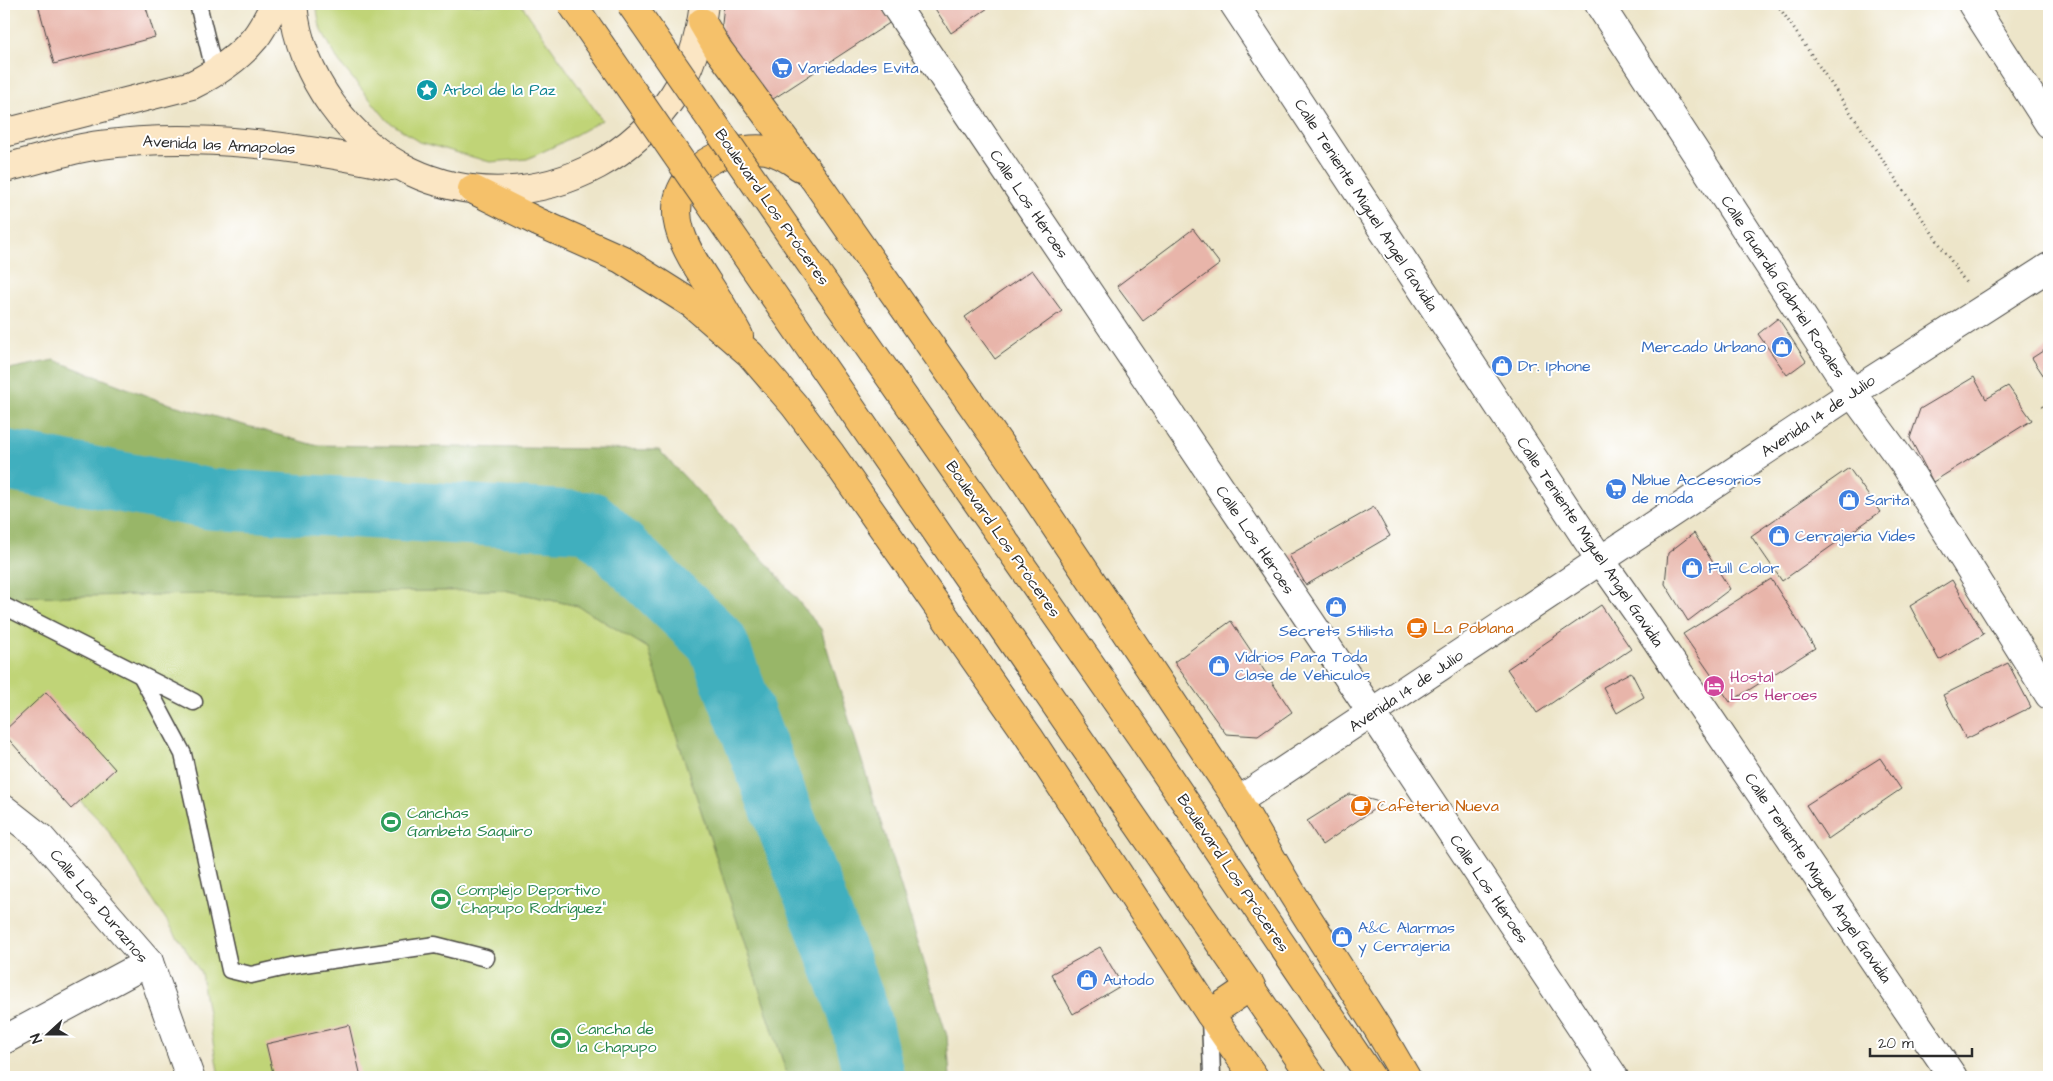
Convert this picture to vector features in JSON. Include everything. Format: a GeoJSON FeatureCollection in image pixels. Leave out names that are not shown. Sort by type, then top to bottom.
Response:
{"type":"FeatureCollection","features":[{"type":"Feature","properties":{"kind":"highway"},"geometry":{"type":"LineString","coordinates":[[572,4],[1312,1077]]}},
{"type":"Feature","properties":{"kind":"highway","name":"Boulevard Los Próceres"},"geometry":{"type":"LineString","coordinates":[[631,4],[1140,735],[1371,1077]]}},
{"type":"Feature","properties":{"kind":"highway"},"geometry":{"type":"LineString","coordinates":[[703,13],[718,49],[814,179],[1020,475],[1238,801],[1292,893],[1406,1077]]}},
{"type":"Feature","properties":{"kind":"highway"},"geometry":{"type":"LineString","coordinates":[[750,354],[692,258],[679,232],[676,208],[682,186],[698,167],[720,156],[747,149],[772,150],[796,164],[814,179]]}},
{"type":"Feature","properties":{"kind":"highway"},"geometry":{"type":"LineString","coordinates":[[472,189],[538,222],[621,259],[692,304],[750,354],[794,405],[832,454],[1023,728],[1210,1014],[1254,1077]]}},
{"type":"Feature","properties":{"kind":"highway"},"geometry":{"type":"LineString","coordinates":[[1210,1014],[1251,986]]}},
{"type":"Feature","properties":{"kind":"main road"},"geometry":{"type":"LineString","coordinates":[[4,133],[192,85],[215,74],[236,58],[256,37],[275,4]]}},
{"type":"Feature","properties":{"kind":"main road"},"geometry":{"type":"LineString","coordinates":[[293,4],[300,39],[309,66],[322,91],[359,136],[382,154],[406,169],[449,185],[472,189],[511,191],[550,185],[586,172],[620,152],[649,126],[673,95],[691,60],[703,13]]}},
{"type":"Feature","properties":{"kind":"main road","name":"Avenida las Amapolas"},"geometry":{"type":"LineString","coordinates":[[4,168],[97,145],[137,141],[259,145],[325,152],[406,169]]}},
{"type":"Feature","properties":{"kind":"street","name":"Calle Los Héroes"},"geometry":{"type":"LineString","coordinates":[[894,4],[1372,713],[1614,1077]]}},
{"type":"Feature","properties":{"kind":"street","name":"Calle Teniente Miguel Angel Gavidia"},"geometry":{"type":"LineString","coordinates":[[1234,4],[1601,561],[1653,634],[1953,1077]]}},
{"type":"Feature","properties":{"kind":"street","name":"Calle Guardia Gabriel Rosales"},"geometry":{"type":"LineString","coordinates":[[1600,4],[1852,393],[1907,468],[2049,695]]}},
{"type":"Feature","properties":{"kind":"street"},"geometry":{"type":"LineString","coordinates":[[1972,4],[2049,124]]}},
{"type":"Feature","properties":{"kind":"street","name":"Avenida 14 de Julio"},"geometry":{"type":"LineString","coordinates":[[1238,801],[1852,393],[2049,267]]}},
{"type":"Feature","properties":{"kind":"street","name":"Calle Los Duraznos"},"geometry":{"type":"LineString","coordinates":[[4,809],[41,838],[149,962],[190,1077]]}},
{"type":"Feature","properties":{"kind":"street"},"geometry":{"type":"LineString","coordinates":[[4,1040],[149,962]]}},
{"type":"Feature","properties":{"kind":"lane"},"geometry":{"type":"LineString","coordinates":[[198,4],[215,74]]}},
{"type":"Feature","properties":{"kind":"lane"},"geometry":{"type":"LineString","coordinates":[[4,606],[194,702]]}},
{"type":"Feature","properties":{"kind":"lane"},"geometry":{"type":"LineString","coordinates":[[142,677],[183,754],[230,970],[251,975],[290,966],[436,945],[486,958]]}},
{"type":"Feature","properties":{"kind":"lane"},"geometry":{"type":"LineString","coordinates":[[1210,1014],[1212,1077]]}},
{"type":"Feature","properties":{"kind":"path"},"geometry":{"type":"LineString","coordinates":[[1777,4],[1984,309]]}},
{"type":"Feature","properties":{"kind":"path"},"geometry":{"type":"LineString","coordinates":[[2042,406],[2049,417]]}},
{"type":"Feature","properties":{"kind":"green space"},"geometry":{"type":"Polygon","coordinates":[[[316,4],[521,4],[602,120],[527,159],[490,162],[420,142],[388,121],[339,62],[320,27],[316,4]]]}},
{"type":"Feature","properties":{"kind":"green space"},"geometry":{"type":"Polygon","coordinates":[[[54,360],[163,402],[314,445],[659,450],[772,569],[821,629],[947,1036],[950,1077],[788,1077],[648,648],[578,606],[504,590],[4,597],[4,370],[54,360]]]}},
{"type":"Feature","properties":{"kind":"green space","name":"Complejo Deportivo \"Chapupo Rodríguez\""},"geometry":{"type":"Polygon","coordinates":[[[504,590],[578,606],[648,648],[788,1077],[219,1077],[201,973],[105,826],[4,723],[4,597],[504,590]]]}},
{"type":"Feature","properties":{"kind":"building"},"geometry":{"type":"Polygon","coordinates":[[[38,4],[145,4],[155,37],[54,64],[38,4]]]}},
{"type":"Feature","properties":{"kind":"building","name":"Variedades Evita"},"geometry":{"type":"Polygon","coordinates":[[[724,4],[879,4],[891,22],[767,103],[721,34],[724,4]]]}},
{"type":"Feature","properties":{"kind":"building"},"geometry":{"type":"Polygon","coordinates":[[[932,4],[994,4],[951,33],[932,4]]]}},
{"type":"Feature","properties":{"kind":"building"},"geometry":{"type":"Polygon","coordinates":[[[1193,229],[1220,264],[1143,321],[1117,286],[1193,229]]]}},
{"type":"Feature","properties":{"kind":"building"},"geometry":{"type":"Polygon","coordinates":[[[1032,270],[1062,311],[995,359],[965,317],[1032,270]]]}},
{"type":"Feature","properties":{"kind":"building","name":"Mercado Urbano"},"geometry":{"type":"Polygon","coordinates":[[[1778,318],[1806,361],[1787,375],[1758,334],[1778,318]]]}},
{"type":"Feature","properties":{"kind":"building"},"geometry":{"type":"Polygon","coordinates":[[[2049,347],[2049,384],[2032,358],[2049,347]]]}},
{"type":"Feature","properties":{"kind":"building"},"geometry":{"type":"Polygon","coordinates":[[[1974,377],[1986,399],[2008,386],[2032,420],[1933,482],[1910,438],[1920,409],[1974,377]]]}},
{"type":"Feature","properties":{"kind":"building"},"geometry":{"type":"Polygon","coordinates":[[[1849,468],[1880,512],[1782,581],[1751,536],[1849,468]]]}},
{"type":"Feature","properties":{"kind":"building"},"geometry":{"type":"Polygon","coordinates":[[[1374,507],[1390,536],[1306,585],[1289,555],[1374,507]]]}},
{"type":"Feature","properties":{"kind":"building","name":"Full Color"},"geometry":{"type":"Polygon","coordinates":[[[1694,533],[1730,589],[1688,621],[1665,584],[1668,553],[1694,533]]]}},
{"type":"Feature","properties":{"kind":"building"},"geometry":{"type":"Polygon","coordinates":[[[1771,579],[1815,648],[1730,702],[1683,634],[1771,579]]]}},
{"type":"Feature","properties":{"kind":"building"},"geometry":{"type":"Polygon","coordinates":[[[1952,580],[1984,634],[1939,660],[1910,606],[1952,580]]]}},
{"type":"Feature","properties":{"kind":"building"},"geometry":{"type":"Polygon","coordinates":[[[1601,605],[1631,649],[1537,713],[1507,669],[1601,605]]]}},
{"type":"Feature","properties":{"kind":"building"},"geometry":{"type":"Polygon","coordinates":[[[1231,621],[1292,712],[1258,736],[1226,734],[1174,662],[1231,621]]]}},
{"type":"Feature","properties":{"kind":"building"},"geometry":{"type":"Polygon","coordinates":[[[2008,663],[2031,707],[1966,739],[1943,695],[2008,663]]]}},
{"type":"Feature","properties":{"kind":"building"},"geometry":{"type":"Polygon","coordinates":[[[1631,672],[1644,697],[1617,713],[1603,687],[1631,672]]]}},
{"type":"Feature","properties":{"kind":"building"},"geometry":{"type":"Polygon","coordinates":[[[46,692],[115,769],[71,809],[4,734],[4,731],[46,692]]]}},
{"type":"Feature","properties":{"kind":"building"},"geometry":{"type":"Polygon","coordinates":[[[1880,758],[1901,789],[1828,839],[1806,805],[1880,758]]]}},
{"type":"Feature","properties":{"kind":"building"},"geometry":{"type":"Polygon","coordinates":[[[1350,794],[1383,803],[1322,845],[1307,821],[1350,794]]]}},
{"type":"Feature","properties":{"kind":"building","name":"Autodo"},"geometry":{"type":"Polygon","coordinates":[[[1100,947],[1122,985],[1073,1014],[1051,974],[1100,947]]]}},
{"type":"Feature","properties":{"kind":"building"},"geometry":{"type":"Polygon","coordinates":[[[349,1025],[361,1077],[274,1077],[266,1044],[349,1025]]]}},
{"type":"Feature","properties":{"kind":"waterway"},"geometry":{"type":"LineString","coordinates":[[4,460],[210,499],[591,522],[717,642],[858,1010],[874,1077]]}},
{"type":"Feature","properties":{"kind":"place","name":"Variedades Evita"},"geometry":{"type":"Point","coordinates":[782,68]}},
{"type":"Feature","properties":{"kind":"place","name":"Arbol de la Paz"},"geometry":{"type":"Point","coordinates":[427,90]}},
{"type":"Feature","properties":{"kind":"place","name":"Mercado Urbano"},"geometry":{"type":"Point","coordinates":[1782,347]}},
{"type":"Feature","properties":{"kind":"place","name":"Dr. Iphone"},"geometry":{"type":"Point","coordinates":[1502,366]}},
{"type":"Feature","properties":{"kind":"place","name":"Nblue Accesorios de moda"},"geometry":{"type":"Point","coordinates":[1616,489]}},
{"type":"Feature","properties":{"kind":"place","name":"Sarita"},"geometry":{"type":"Point","coordinates":[1849,500]}},
{"type":"Feature","properties":{"kind":"place","name":"Cerrajeria Vides"},"geometry":{"type":"Point","coordinates":[1779,536]}},
{"type":"Feature","properties":{"kind":"place","name":"Full Color"},"geometry":{"type":"Point","coordinates":[1692,568]}},
{"type":"Feature","properties":{"kind":"place","name":"Secrets Stilista"},"geometry":{"type":"Point","coordinates":[1336,607]}},
{"type":"Feature","properties":{"kind":"place","name":"La Poblana"},"geometry":{"type":"Point","coordinates":[1417,628]}},
{"type":"Feature","properties":{"kind":"place","name":"Vidrios Para Toda Clase de Vehiculos"},"geometry":{"type":"Point","coordinates":[1219,666]}},
{"type":"Feature","properties":{"kind":"place","name":"Hostal Los Heroes"},"geometry":{"type":"Point","coordinates":[1714,686]}},
{"type":"Feature","properties":{"kind":"place","name":"Cafeteria Nueva"},"geometry":{"type":"Point","coordinates":[1361,806]}},
{"type":"Feature","properties":{"kind":"place","name":"Canchas Gambeta Saquiro"},"geometry":{"type":"Point","coordinates":[391,822]}},
{"type":"Feature","properties":{"kind":"place","name":"Complejo Deportivo \"Chapupo Rodríguez\""},"geometry":{"type":"Point","coordinates":[441,899]}},
{"type":"Feature","properties":{"kind":"place","name":"A&C Alarmas y Cerrajeria"},"geometry":{"type":"Point","coordinates":[1342,937]}},
{"type":"Feature","properties":{"kind":"place","name":"Autodo"},"geometry":{"type":"Point","coordinates":[1087,980]}},
{"type":"Feature","properties":{"kind":"place","name":"Cancha de la Chapupo"},"geometry":{"type":"Point","coordinates":[561,1038]}}]}
